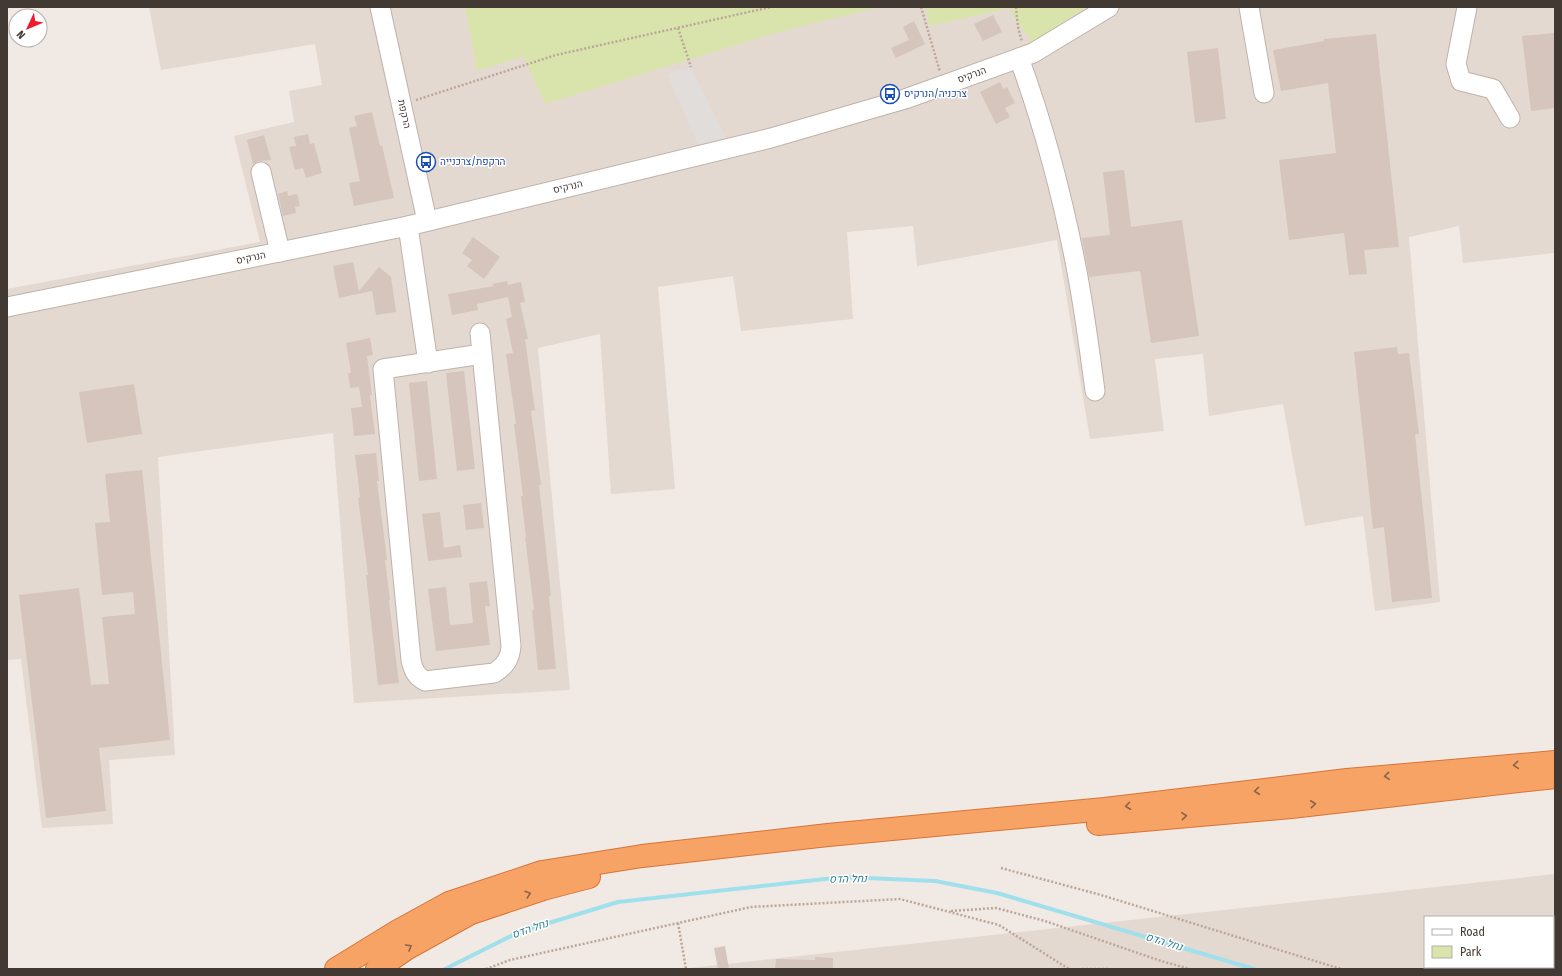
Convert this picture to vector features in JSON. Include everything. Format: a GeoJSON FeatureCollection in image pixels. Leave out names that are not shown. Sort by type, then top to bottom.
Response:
{"type":"FeatureCollection","features":[{"type":"Feature","properties":{"kind":"highway"},"geometry":{"type":"LineString","coordinates":[[336,969],[398,931],[449,903],[542,872],[642,856],[828,835],[1105,809],[1348,780],[1555,762]]}},
{"type":"Feature","properties":{"kind":"highway"},"geometry":{"type":"LineString","coordinates":[[377,969],[406,949],[471,913],[543,889],[594,876],[698,860],[1291,807],[1555,777]]}},
{"type":"Feature","properties":{"kind":"street","name":"הרקפת"},"geometry":{"type":"LineString","coordinates":[[380,7],[427,221]]}},
{"type":"Feature","properties":{"kind":"street","name":"הנרקיס"},"geometry":{"type":"LineString","coordinates":[[7,306],[408,226],[771,138],[905,99],[1033,53],[1109,7]]}},
{"type":"Feature","properties":{"kind":"street"},"geometry":{"type":"LineString","coordinates":[[1249,7],[1264,93]]}},
{"type":"Feature","properties":{"kind":"street"},"geometry":{"type":"LineString","coordinates":[[1467,7],[1456,64],[1461,81],[1493,89],[1510,118]]}},
{"type":"Feature","properties":{"kind":"street"},"geometry":{"type":"LineString","coordinates":[[1022,57],[1064,209],[1078,277],[1096,391]]}},
{"type":"Feature","properties":{"kind":"street"},"geometry":{"type":"LineString","coordinates":[[261,172],[280,252]]}},
{"type":"Feature","properties":{"kind":"street"},"geometry":{"type":"LineString","coordinates":[[408,226],[428,363]]}},
{"type":"Feature","properties":{"kind":"street"},"geometry":{"type":"LineString","coordinates":[[480,333],[511,646],[510,656],[501,669],[494,673],[425,681],[418,677],[412,669],[383,369],[482,354]]}},
{"type":"Feature","properties":{"kind":"path"},"geometry":{"type":"LineString","coordinates":[[402,105],[556,55],[771,7]]}},
{"type":"Feature","properties":{"kind":"path"},"geometry":{"type":"LineString","coordinates":[[921,7],[944,85]]}},
{"type":"Feature","properties":{"kind":"path"},"geometry":{"type":"LineString","coordinates":[[1016,7],[1022,57]]}},
{"type":"Feature","properties":{"kind":"path"},"geometry":{"type":"LineString","coordinates":[[678,28],[691,68]]}},
{"type":"Feature","properties":{"kind":"path"},"geometry":{"type":"LineString","coordinates":[[1001,868],[1101,895],[1341,969]]}},
{"type":"Feature","properties":{"kind":"path"},"geometry":{"type":"LineString","coordinates":[[486,969],[510,960],[751,907],[900,899],[998,925],[1069,969]]}},
{"type":"Feature","properties":{"kind":"path"},"geometry":{"type":"LineString","coordinates":[[948,912],[996,908],[1045,921],[1190,969]]}},
{"type":"Feature","properties":{"kind":"path"},"geometry":{"type":"LineString","coordinates":[[678,923],[686,969]]}},
{"type":"Feature","properties":{"kind":"path"},"geometry":{"type":"LineString","coordinates":[[1082,969],[1110,969]]}},
{"type":"Feature","properties":{"kind":"shaded area"},"geometry":{"type":"Polygon","coordinates":[[[149,7],[1555,7],[1555,253],[1463,263],[1459,226],[1409,237],[1440,602],[1375,611],[1363,516],[1305,526],[1283,404],[1209,416],[1203,354],[1155,359],[1164,431],[1090,439],[1057,240],[917,266],[913,226],[847,232],[853,319],[741,331],[733,276],[658,287],[675,489],[611,494],[600,334],[538,348],[570,690],[354,703],[333,433],[158,457],[175,755],[109,760],[113,824],[42,828],[21,659],[7,660],[7,289],[260,242],[234,136],[294,122],[289,91],[322,85],[315,44],[161,70],[149,7]]]}},
{"type":"Feature","properties":{"kind":"shaded area"},"geometry":{"type":"Polygon","coordinates":[[[691,67],[731,148],[703,155],[667,74],[691,67]]]}},
{"type":"Feature","properties":{"kind":"shaded area"},"geometry":{"type":"Polygon","coordinates":[[[1555,874],[1555,969],[680,969],[1555,874]]]}},
{"type":"Feature","properties":{"kind":"green space"},"geometry":{"type":"Polygon","coordinates":[[[465,7],[880,7],[779,32],[545,104],[523,56],[477,71],[465,7]]]}},
{"type":"Feature","properties":{"kind":"green space"},"geometry":{"type":"Polygon","coordinates":[[[925,7],[1006,7],[1006,9],[930,26],[925,7]]]}},
{"type":"Feature","properties":{"kind":"green space"},"geometry":{"type":"Polygon","coordinates":[[[1011,7],[1087,7],[1032,42],[1011,12],[1011,7]]]}},
{"type":"Feature","properties":{"kind":"building"},"geometry":{"type":"Polygon","coordinates":[[[993,15],[1002,32],[983,41],[974,24],[993,15]]]}},
{"type":"Feature","properties":{"kind":"building"},"geometry":{"type":"Polygon","coordinates":[[[914,21],[925,44],[896,58],[891,48],[909,40],[903,27],[914,21]]]}},
{"type":"Feature","properties":{"kind":"building"},"geometry":{"type":"Polygon","coordinates":[[[1555,33],[1555,108],[1531,111],[1522,36],[1555,33]]]}},
{"type":"Feature","properties":{"kind":"building"},"geometry":{"type":"Polygon","coordinates":[[[1376,34],[1399,247],[1364,250],[1367,274],[1349,275],[1344,233],[1289,240],[1279,160],[1336,153],[1328,83],[1281,91],[1273,50],[1324,41],[1324,39],[1376,34]]]}},
{"type":"Feature","properties":{"kind":"building"},"geometry":{"type":"Polygon","coordinates":[[[1218,48],[1226,119],[1195,123],[1187,52],[1218,48]]]}},
{"type":"Feature","properties":{"kind":"building"},"geometry":{"type":"Polygon","coordinates":[[[1000,82],[1003,89],[1007,87],[1015,103],[1005,108],[1010,117],[996,124],[980,92],[1000,82]]]}},
{"type":"Feature","properties":{"kind":"building"},"geometry":{"type":"Polygon","coordinates":[[[372,112],[380,146],[382,145],[394,198],[354,206],[349,183],[360,181],[349,128],[357,126],[354,116],[372,112]]]}},
{"type":"Feature","properties":{"kind":"building"},"geometry":{"type":"Polygon","coordinates":[[[308,134],[310,144],[314,143],[322,173],[306,178],[303,168],[295,170],[289,147],[296,146],[294,137],[308,134]]]}},
{"type":"Feature","properties":{"kind":"building"},"geometry":{"type":"Polygon","coordinates":[[[264,135],[271,160],[259,161],[253,164],[247,140],[264,135]]]}},
{"type":"Feature","properties":{"kind":"building"},"geometry":{"type":"Polygon","coordinates":[[[1124,170],[1131,227],[1182,220],[1199,336],[1151,343],[1140,271],[1089,277],[1082,238],[1110,235],[1103,172],[1124,170]]]}},
{"type":"Feature","properties":{"kind":"building"},"geometry":{"type":"Polygon","coordinates":[[[287,191],[288,196],[297,194],[300,206],[295,207],[296,213],[283,216],[278,194],[287,191]]]}},
{"type":"Feature","properties":{"kind":"building"},"geometry":{"type":"Polygon","coordinates":[[[473,237],[500,257],[484,279],[467,266],[472,260],[462,253],[473,237]]]}},
{"type":"Feature","properties":{"kind":"building"},"geometry":{"type":"Polygon","coordinates":[[[353,262],[359,291],[379,267],[391,277],[396,312],[376,315],[372,291],[339,298],[333,266],[353,262]]]}},
{"type":"Feature","properties":{"kind":"building"},"geometry":{"type":"Polygon","coordinates":[[[507,281],[508,285],[521,282],[525,302],[520,303],[528,339],[525,339],[535,410],[531,411],[541,485],[539,485],[551,596],[549,596],[556,669],[538,670],[532,610],[534,610],[521,496],[523,496],[514,424],[516,424],[506,354],[513,353],[506,319],[512,317],[508,297],[477,304],[478,310],[452,315],[448,294],[494,286],[492,284],[507,281]]]}},
{"type":"Feature","properties":{"kind":"building"},"geometry":{"type":"Polygon","coordinates":[[[370,338],[373,355],[367,356],[375,434],[354,436],[351,408],[362,407],[359,387],[350,388],[348,373],[351,373],[346,343],[370,338]]]}},
{"type":"Feature","properties":{"kind":"building"},"geometry":{"type":"Polygon","coordinates":[[[1397,347],[1398,354],[1409,353],[1419,434],[1415,434],[1432,598],[1392,602],[1384,527],[1373,529],[1354,352],[1397,347]]]}},
{"type":"Feature","properties":{"kind":"building"},"geometry":{"type":"Polygon","coordinates":[[[464,371],[475,469],[457,471],[446,373],[464,371]]]}},
{"type":"Feature","properties":{"kind":"building"},"geometry":{"type":"Polygon","coordinates":[[[427,381],[437,479],[419,481],[409,383],[427,381]]]}},
{"type":"Feature","properties":{"kind":"building"},"geometry":{"type":"Polygon","coordinates":[[[134,384],[142,434],[87,443],[79,392],[134,384]]]}},
{"type":"Feature","properties":{"kind":"building"},"geometry":{"type":"Polygon","coordinates":[[[376,453],[379,481],[377,481],[387,560],[385,560],[389,601],[399,683],[378,685],[366,575],[368,575],[358,498],[360,497],[355,455],[376,453]]]}},
{"type":"Feature","properties":{"kind":"building"},"geometry":{"type":"Polygon","coordinates":[[[142,470],[170,740],[99,748],[106,811],[46,818],[19,595],[79,588],[91,685],[109,684],[102,617],[135,614],[133,592],[102,595],[95,523],[110,522],[105,474],[142,470]]]}},
{"type":"Feature","properties":{"kind":"building"},"geometry":{"type":"Polygon","coordinates":[[[481,503],[484,528],[466,530],[463,505],[481,503]]]}},
{"type":"Feature","properties":{"kind":"building"},"geometry":{"type":"Polygon","coordinates":[[[440,512],[444,548],[460,545],[462,557],[428,561],[422,514],[440,512]]]}},
{"type":"Feature","properties":{"kind":"building"},"geometry":{"type":"Polygon","coordinates":[[[487,581],[490,606],[485,606],[490,645],[436,651],[428,589],[446,587],[450,625],[473,623],[469,583],[487,581]]]}},
{"type":"Feature","properties":{"kind":"building"},"geometry":{"type":"Polygon","coordinates":[[[725,946],[729,969],[718,969],[714,948],[725,946]]]}},
{"type":"Feature","properties":{"kind":"building"},"geometry":{"type":"Polygon","coordinates":[[[815,957],[833,958],[833,969],[775,969],[776,959],[815,960],[815,957]]]}},
{"type":"Feature","properties":{"kind":"waterway","name":"נחל הדס"},"geometry":{"type":"LineString","coordinates":[[445,969],[519,932],[618,902],[843,877],[935,881],[997,893],[1254,969]]}},
{"type":"Feature","properties":{"kind":"place","name":"צרכניה/הנרקיס"},"geometry":{"type":"Point","coordinates":[890,94]}},
{"type":"Feature","properties":{"kind":"place","name":"הרקפת/צרכנייה"},"geometry":{"type":"Point","coordinates":[426,162]}}]}
